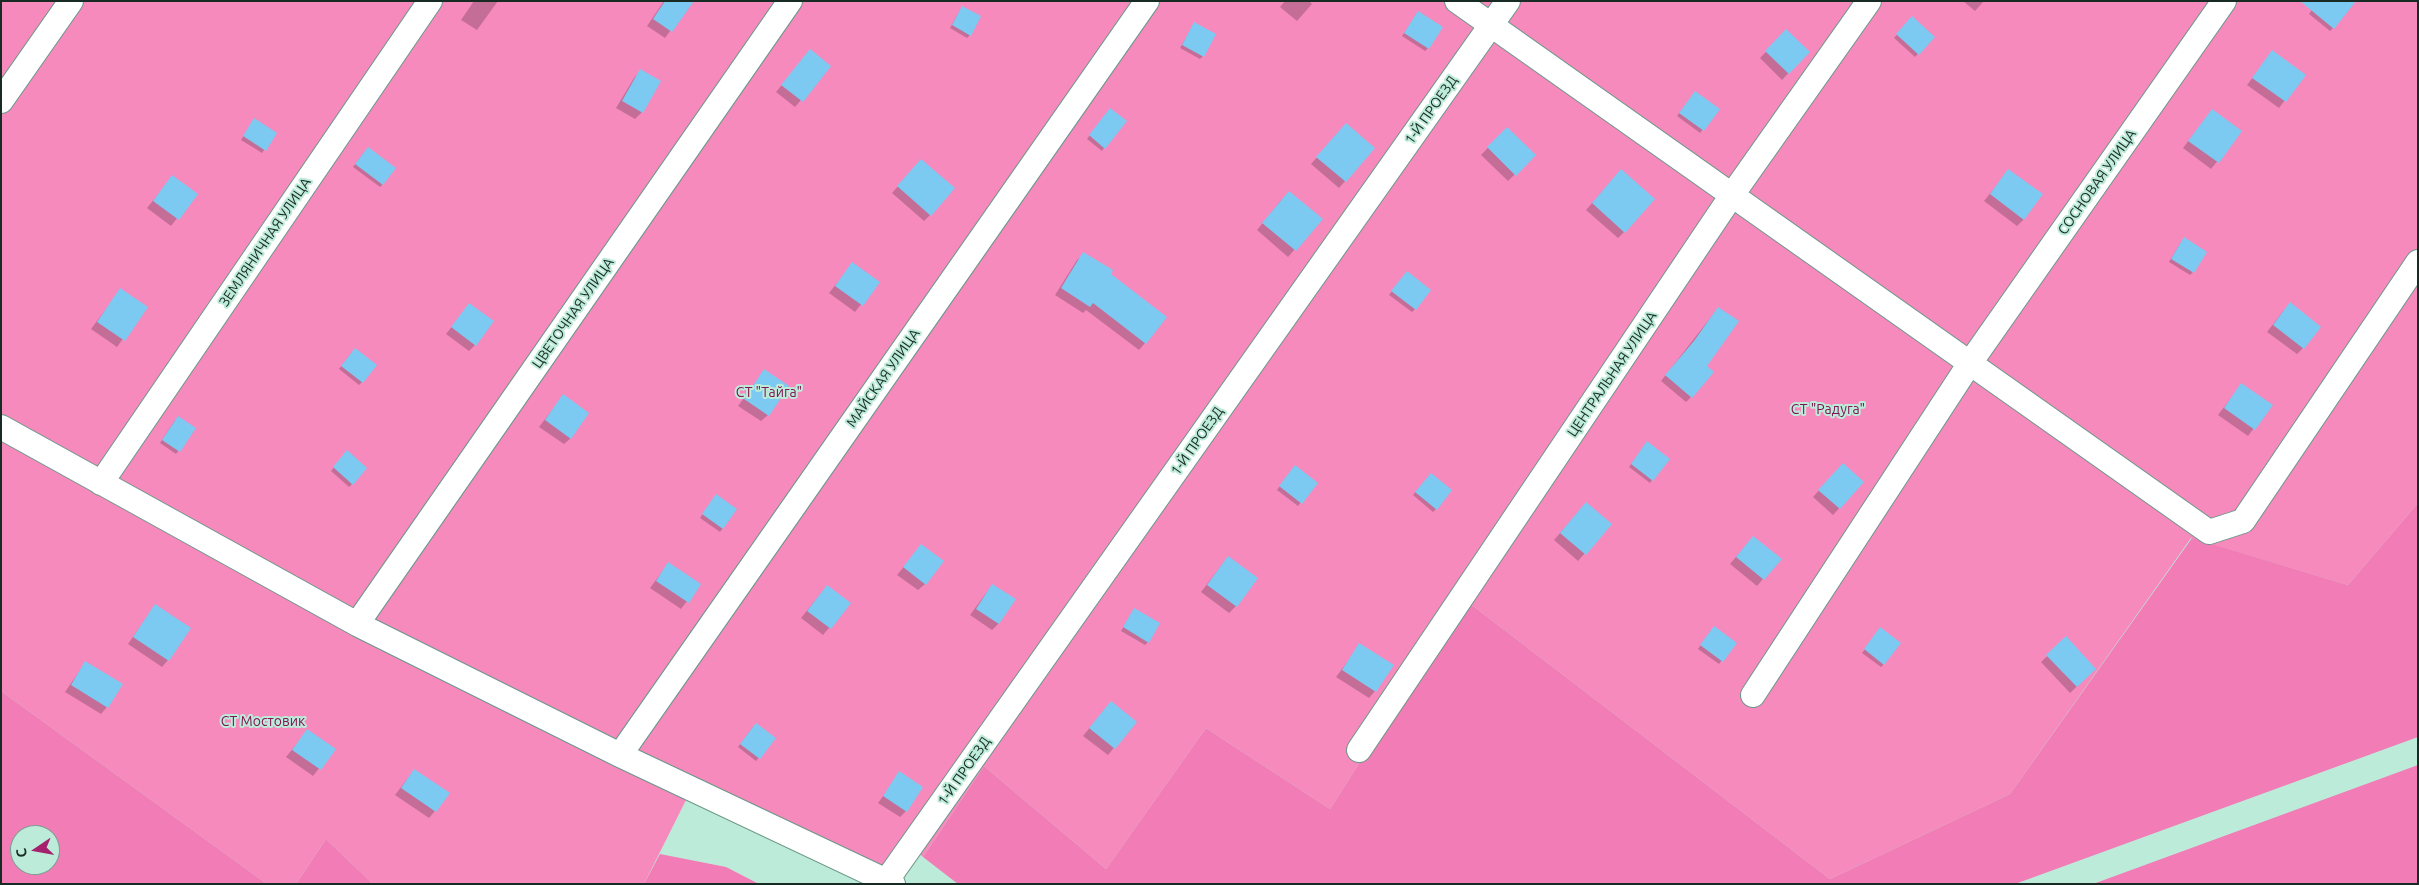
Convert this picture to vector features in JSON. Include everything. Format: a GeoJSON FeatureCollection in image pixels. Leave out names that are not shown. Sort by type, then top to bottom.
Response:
{"type":"FeatureCollection","features":[{"type":"Feature","properties":{"kind":"street"},"geometry":{"type":"LineString","coordinates":[[1,101],[71,1]]}},
{"type":"Feature","properties":{"kind":"street","name":"ЗЕМЛЯНИЧНАЯ УЛИЦА"},"geometry":{"type":"LineString","coordinates":[[101,482],[430,1]]}},
{"type":"Feature","properties":{"kind":"street","name":"ЦВЕТОЧНАЯ УЛИЦА"},"geometry":{"type":"LineString","coordinates":[[357,624],[790,1]]}},
{"type":"Feature","properties":{"kind":"street","name":"МАЙСКАЯ УЛИЦА"},"geometry":{"type":"LineString","coordinates":[[620,755],[1147,1]]}},
{"type":"Feature","properties":{"kind":"street"},"geometry":{"type":"LineString","coordinates":[[1457,1],[2209,532],[2243,521],[2418,262]]}},
{"type":"Feature","properties":{"kind":"street","name":"1-Й ПРОЕЗД"},"geometry":{"type":"LineString","coordinates":[[890,882],[1508,1]]}},
{"type":"Feature","properties":{"kind":"street","name":"ЦЕНТРАЛЬНАЯ УЛИЦА"},"geometry":{"type":"LineString","coordinates":[[1359,750],[1732,195],[1869,1]]}},
{"type":"Feature","properties":{"kind":"street","name":"СОСНОВАЯ УЛИЦА"},"geometry":{"type":"LineString","coordinates":[[1754,695],[1970,363],[2224,1]]}},
{"type":"Feature","properties":{"kind":"street"},"geometry":{"type":"LineString","coordinates":[[1,427],[357,624],[620,755],[890,882]]}},
{"type":"Feature","properties":{"kind":"green space"},"geometry":{"type":"Polygon","coordinates":[[[1,1],[2418,1],[2418,503],[2348,585],[2191,538],[2010,794],[1830,879],[1464,599],[1330,809],[1206,728],[1106,869],[984,766],[923,857],[911,847],[887,880],[692,788],[644,884],[373,884],[326,839],[296,884],[267,884],[1,691],[1,1]]]}},
{"type":"Feature","properties":{"kind":"shaded area"},"geometry":{"type":"Polygon","coordinates":[[[2418,503],[2418,737],[2015,884],[958,884],[923,857],[984,766],[1106,869],[1206,728],[1330,809],[1464,599],[1830,879],[2010,794],[2192,538],[2348,585],[2418,503]]]}},
{"type":"Feature","properties":{"kind":"shaded area"},"geometry":{"type":"Polygon","coordinates":[[[1,691],[267,884],[1,884],[1,691]]]}},
{"type":"Feature","properties":{"kind":"shaded area"},"geometry":{"type":"Polygon","coordinates":[[[2418,765],[2418,884],[2093,884],[2418,765]]]}},
{"type":"Feature","properties":{"kind":"shaded area"},"geometry":{"type":"Polygon","coordinates":[[[326,839],[373,884],[296,884],[326,839]]]}},
{"type":"Feature","properties":{"kind":"shaded area"},"geometry":{"type":"Polygon","coordinates":[[[660,854],[726,867],[759,884],[644,884],[660,854]]]}},
{"type":"Feature","properties":{"kind":"building"},"geometry":{"type":"Polygon","coordinates":[[[665,1],[694,1],[672,32],[653,19],[665,1]]]}},
{"type":"Feature","properties":{"kind":"building"},"geometry":{"type":"Polygon","coordinates":[[[2300,1],[2356,1],[2334,29],[2300,1]]]}},
{"type":"Feature","properties":{"kind":"building"},"geometry":{"type":"Polygon","coordinates":[[[962,6],[981,16],[971,36],[952,25],[962,6]]]}},
{"type":"Feature","properties":{"kind":"building"},"geometry":{"type":"Polygon","coordinates":[[[1418,11],[1443,27],[1429,49],[1404,33],[1418,11]]]}},
{"type":"Feature","properties":{"kind":"building"},"geometry":{"type":"Polygon","coordinates":[[[1912,16],[1935,37],[1919,55],[1896,34],[1912,16]]]}},
{"type":"Feature","properties":{"kind":"building"},"geometry":{"type":"Polygon","coordinates":[[[1194,22],[1216,34],[1204,57],[1182,45],[1194,22]]]}},
{"type":"Feature","properties":{"kind":"building"},"geometry":{"type":"Polygon","coordinates":[[[1786,29],[1810,52],[1789,74],[1765,51],[1786,29]]]}},
{"type":"Feature","properties":{"kind":"building"},"geometry":{"type":"Polygon","coordinates":[[[810,49],[831,66],[803,102],[781,85],[810,49]]]}},
{"type":"Feature","properties":{"kind":"building"},"geometry":{"type":"Polygon","coordinates":[[[2272,50],[2306,75],[2286,102],[2252,78],[2272,50]]]}},
{"type":"Feature","properties":{"kind":"building"},"geometry":{"type":"Polygon","coordinates":[[[640,69],[661,81],[643,113],[622,101],[640,69]]]}},
{"type":"Feature","properties":{"kind":"building"},"geometry":{"type":"Polygon","coordinates":[[[1695,91],[1720,109],[1704,131],[1679,113],[1695,91]]]}},
{"type":"Feature","properties":{"kind":"building"},"geometry":{"type":"Polygon","coordinates":[[[1110,108],[1127,121],[1105,149],[1089,135],[1110,108]]]}},
{"type":"Feature","properties":{"kind":"building"},"geometry":{"type":"Polygon","coordinates":[[[2212,109],[2242,131],[2219,163],[2188,141],[2212,109]]]}},
{"type":"Feature","properties":{"kind":"building"},"geometry":{"type":"Polygon","coordinates":[[[254,118],[277,133],[266,151],[243,136],[254,118]]]}},
{"type":"Feature","properties":{"kind":"building"},"geometry":{"type":"Polygon","coordinates":[[[1346,123],[1375,148],[1346,182],[1316,157],[1346,123]]]}},
{"type":"Feature","properties":{"kind":"building"},"geometry":{"type":"Polygon","coordinates":[[[1507,127],[1536,155],[1516,176],[1487,147],[1507,127]]]}},
{"type":"Feature","properties":{"kind":"building"},"geometry":{"type":"Polygon","coordinates":[[[368,147],[396,168],[383,185],[355,164],[368,147]]]}},
{"type":"Feature","properties":{"kind":"building"},"geometry":{"type":"Polygon","coordinates":[[[921,159],[955,188],[931,216],[897,186],[921,159]]]}},
{"type":"Feature","properties":{"kind":"building"},"geometry":{"type":"Polygon","coordinates":[[[1621,169],[1655,199],[1625,233],[1592,203],[1621,169]]]}},
{"type":"Feature","properties":{"kind":"building"},"geometry":{"type":"Polygon","coordinates":[[[2008,169],[2043,194],[2024,220],[1990,194],[2008,169]]]}},
{"type":"Feature","properties":{"kind":"building"},"geometry":{"type":"Polygon","coordinates":[[[172,175],[198,194],[179,220],[153,201],[172,175]]]}},
{"type":"Feature","properties":{"kind":"building"},"geometry":{"type":"Polygon","coordinates":[[[1289,191],[1323,219],[1296,251],[1262,223],[1289,191]]]}},
{"type":"Feature","properties":{"kind":"building"},"geometry":{"type":"Polygon","coordinates":[[[2184,237],[2207,252],[2194,273],[2171,259],[2184,237]]]}},
{"type":"Feature","properties":{"kind":"building"},"geometry":{"type":"Polygon","coordinates":[[[1083,252],[1113,270],[1111,274],[1167,317],[1146,344],[1093,303],[1090,307],[1061,288],[1083,252]]]}},
{"type":"Feature","properties":{"kind":"building"},"geometry":{"type":"Polygon","coordinates":[[[852,262],[880,282],[863,306],[835,286],[852,262]]]}},
{"type":"Feature","properties":{"kind":"building"},"geometry":{"type":"Polygon","coordinates":[[[1407,271],[1431,290],[1416,310],[1391,291],[1407,271]]]}},
{"type":"Feature","properties":{"kind":"building"},"geometry":{"type":"Polygon","coordinates":[[[120,288],[148,307],[125,341],[97,322],[120,288]]]}},
{"type":"Feature","properties":{"kind":"building"},"geometry":{"type":"Polygon","coordinates":[[[2290,302],[2321,327],[2304,349],[2273,325],[2290,302]]]}},
{"type":"Feature","properties":{"kind":"building"},"geometry":{"type":"Polygon","coordinates":[[[469,303],[494,321],[476,346],[451,327],[469,303]]]}},
{"type":"Feature","properties":{"kind":"building"},"geometry":{"type":"Polygon","coordinates":[[[1718,307],[1739,321],[1707,366],[1714,372],[1692,398],[1665,375],[1694,341],[1718,307]]]}},
{"type":"Feature","properties":{"kind":"building"},"geometry":{"type":"Polygon","coordinates":[[[355,348],[377,365],[363,383],[341,366],[355,348]]]}},
{"type":"Feature","properties":{"kind":"building"},"geometry":{"type":"Polygon","coordinates":[[[764,369],[789,386],[769,416],[744,399],[764,369]]]}},
{"type":"Feature","properties":{"kind":"building"},"geometry":{"type":"Polygon","coordinates":[[[2241,383],[2273,405],[2255,430],[2224,408],[2241,383]]]}},
{"type":"Feature","properties":{"kind":"building"},"geometry":{"type":"Polygon","coordinates":[[[563,394],[589,413],[571,439],[545,420],[563,394]]]}},
{"type":"Feature","properties":{"kind":"building"},"geometry":{"type":"Polygon","coordinates":[[[178,416],[196,428],[180,452],[162,440],[178,416]]]}},
{"type":"Feature","properties":{"kind":"building"},"geometry":{"type":"Polygon","coordinates":[[[1647,441],[1670,459],[1653,481],[1631,464],[1647,441]]]}},
{"type":"Feature","properties":{"kind":"building"},"geometry":{"type":"Polygon","coordinates":[[[347,450],[367,468],[353,485],[333,467],[347,450]]]}},
{"type":"Feature","properties":{"kind":"building"},"geometry":{"type":"Polygon","coordinates":[[[1843,463],[1864,482],[1840,509],[1818,490],[1843,463]]]}},
{"type":"Feature","properties":{"kind":"building"},"geometry":{"type":"Polygon","coordinates":[[[1295,465],[1318,483],[1302,504],[1279,486],[1295,465]]]}},
{"type":"Feature","properties":{"kind":"building"},"geometry":{"type":"Polygon","coordinates":[[[1431,473],[1452,490],[1437,510],[1415,492],[1431,473]]]}},
{"type":"Feature","properties":{"kind":"building"},"geometry":{"type":"Polygon","coordinates":[[[716,494],[737,509],[723,529],[702,514],[716,494]]]}},
{"type":"Feature","properties":{"kind":"building"},"geometry":{"type":"Polygon","coordinates":[[[1586,502],[1612,524],[1586,555],[1560,533],[1586,502]]]}},
{"type":"Feature","properties":{"kind":"building"},"geometry":{"type":"Polygon","coordinates":[[[1753,536],[1782,559],[1764,580],[1736,557],[1753,536]]]}},
{"type":"Feature","properties":{"kind":"building"},"geometry":{"type":"Polygon","coordinates":[[[921,544],[944,561],[926,585],[903,567],[921,544]]]}},
{"type":"Feature","properties":{"kind":"building"},"geometry":{"type":"Polygon","coordinates":[[[1228,556],[1258,578],[1237,607],[1207,585],[1228,556]]]}},
{"type":"Feature","properties":{"kind":"building"},"geometry":{"type":"Polygon","coordinates":[[[668,562],[701,584],[689,603],[656,581],[668,562]]]}},
{"type":"Feature","properties":{"kind":"building"},"geometry":{"type":"Polygon","coordinates":[[[992,584],[1016,599],[999,624],[976,609],[992,584]]]}},
{"type":"Feature","properties":{"kind":"building"},"geometry":{"type":"Polygon","coordinates":[[[827,585],[851,603],[831,629],[807,611],[827,585]]]}},
{"type":"Feature","properties":{"kind":"building"},"geometry":{"type":"Polygon","coordinates":[[[155,604],[191,628],[169,661],[133,637],[155,604]]]}},
{"type":"Feature","properties":{"kind":"building"},"geometry":{"type":"Polygon","coordinates":[[[1134,608],[1160,623],[1149,643],[1123,627],[1134,608]]]}},
{"type":"Feature","properties":{"kind":"building"},"geometry":{"type":"Polygon","coordinates":[[[1714,626],[1737,643],[1723,662],[1700,645],[1714,626]]]}},
{"type":"Feature","properties":{"kind":"building"},"geometry":{"type":"Polygon","coordinates":[[[1880,627],[1901,643],[1884,665],[1864,649],[1880,627]]]}},
{"type":"Feature","properties":{"kind":"building"},"geometry":{"type":"Polygon","coordinates":[[[2066,636],[2096,669],[2077,687],[2046,655],[2066,636]]]}},
{"type":"Feature","properties":{"kind":"building"},"geometry":{"type":"Polygon","coordinates":[[[1359,643],[1394,665],[1376,692],[1342,670],[1359,643]]]}},
{"type":"Feature","properties":{"kind":"building"},"geometry":{"type":"Polygon","coordinates":[[[85,661],[123,684],[108,708],[71,685],[85,661]]]}},
{"type":"Feature","properties":{"kind":"building"},"geometry":{"type":"Polygon","coordinates":[[[1111,701],[1137,722],[1115,749],[1089,728],[1111,701]]]}},
{"type":"Feature","properties":{"kind":"building"},"geometry":{"type":"Polygon","coordinates":[[[756,723],[776,738],[760,759],[740,744],[756,723]]]}},
{"type":"Feature","properties":{"kind":"building"},"geometry":{"type":"Polygon","coordinates":[[[307,729],[336,749],[321,770],[292,750],[307,729]]]}},
{"type":"Feature","properties":{"kind":"building"},"geometry":{"type":"Polygon","coordinates":[[[414,769],[450,793],[436,812],[401,788],[414,769]]]}},
{"type":"Feature","properties":{"kind":"building"},"geometry":{"type":"Polygon","coordinates":[[[899,771],[923,787],[907,812],[883,796],[899,771]]]}},
{"type":"Feature","properties":{"kind":"park label","name":"СТ \"Тайга\""},"geometry":{"type":"Point","coordinates":[769,392]}},
{"type":"Feature","properties":{"kind":"park label","name":"СТ \"Радуга\""},"geometry":{"type":"Point","coordinates":[1828,409]}},
{"type":"Feature","properties":{"kind":"park label","name":"СТ Мостовик"},"geometry":{"type":"Point","coordinates":[263,721]}}]}
